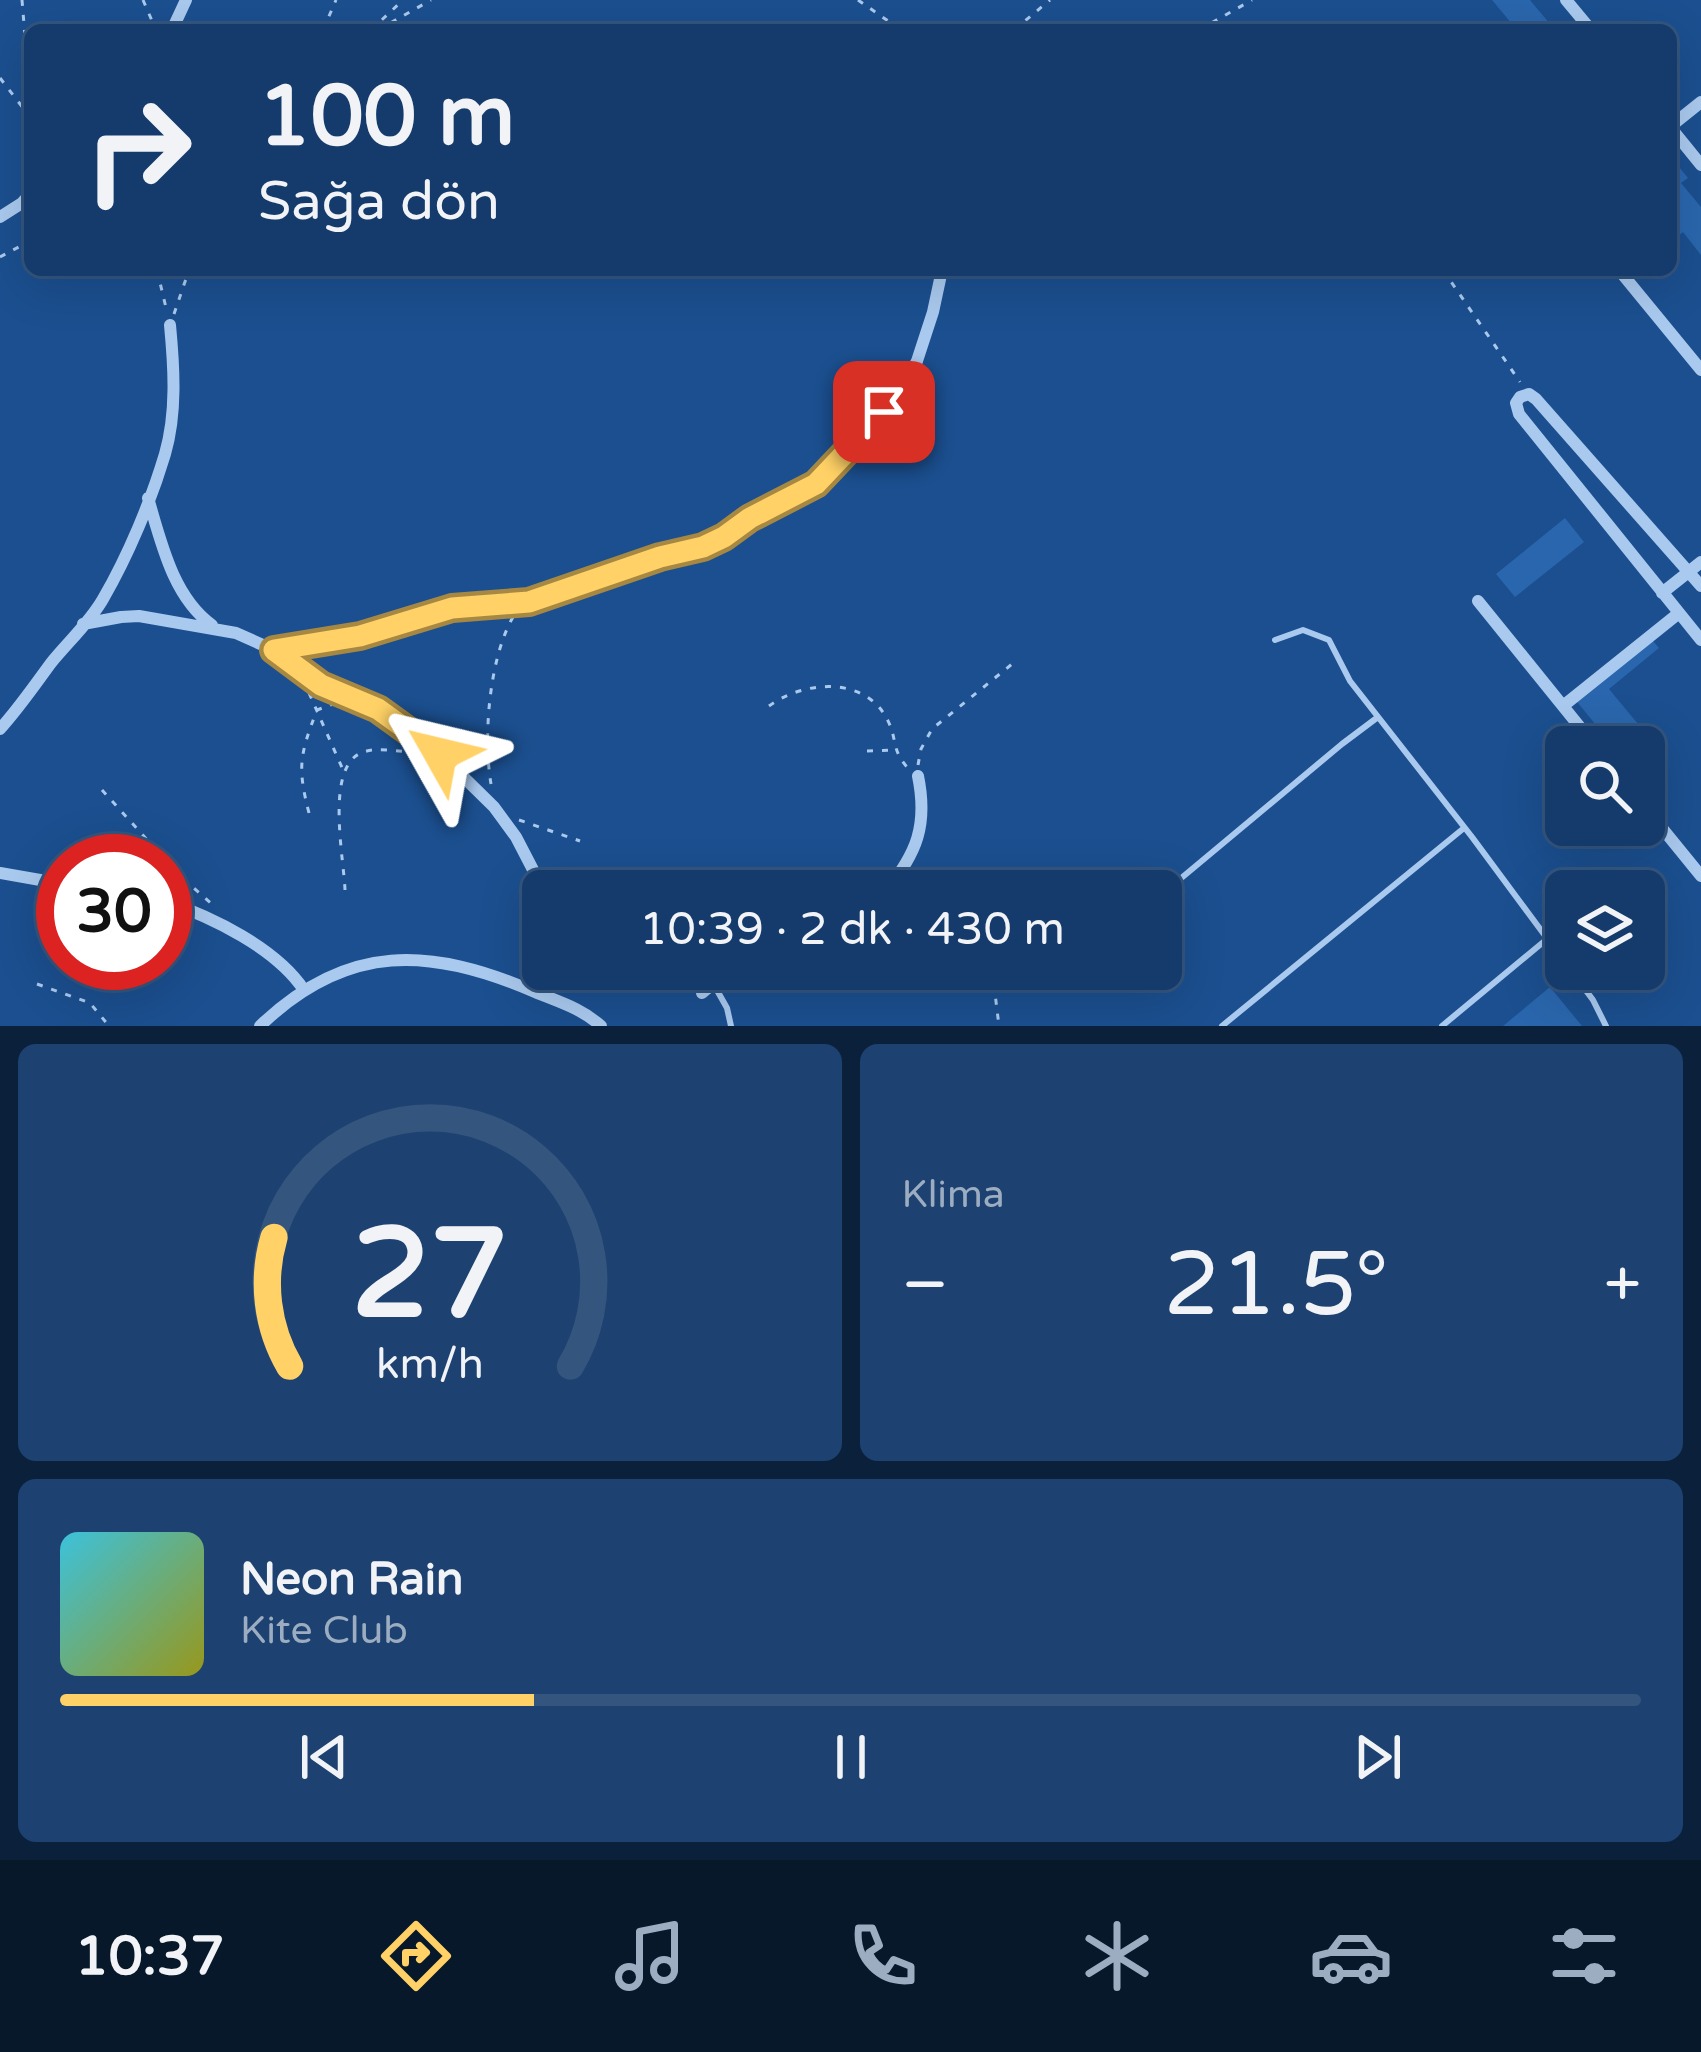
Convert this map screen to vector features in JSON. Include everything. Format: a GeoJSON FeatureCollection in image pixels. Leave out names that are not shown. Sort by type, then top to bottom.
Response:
{"type":"FeatureCollection","features":[{"type":"Feature","properties":{"kind":"street"},"geometry":{"type":"LineString","coordinates":[[1677,122],[1701,102]]}},
{"type":"Feature","properties":{"kind":"street"},"geometry":{"type":"LineString","coordinates":[[1677,135],[1701,165]]}},
{"type":"Feature","properties":{"kind":"street"},"geometry":{"type":"LineString","coordinates":[[274,650],[360,636],[452,608],[529,602],[724,537],[816,484],[894,401],[910,376],[941,276]]}},
{"type":"Feature","properties":{"kind":"street"},"geometry":{"type":"LineString","coordinates":[[1624,276],[1701,370]]}},
{"type":"Feature","properties":{"kind":"street"},"geometry":{"type":"LineString","coordinates":[[0,729],[102,601],[148,498],[169,431],[173,389],[170,325]]}},
{"type":"Feature","properties":{"kind":"street"},"geometry":{"type":"LineString","coordinates":[[1701,586],[1536,399],[1529,394],[1518,399],[1516,411],[1701,640]]}},
{"type":"Feature","properties":{"kind":"street"},"geometry":{"type":"LineString","coordinates":[[148,498],[183,593],[194,610],[218,629]]}},
{"type":"Feature","properties":{"kind":"street"},"geometry":{"type":"LineString","coordinates":[[1662,592],[1701,562]]}},
{"type":"Feature","properties":{"kind":"street"},"geometry":{"type":"LineString","coordinates":[[1478,602],[1579,726]]}},
{"type":"Feature","properties":{"kind":"street"},"geometry":{"type":"LineString","coordinates":[[1563,706],[1679,614]]}},
{"type":"Feature","properties":{"kind":"street"},"geometry":{"type":"LineString","coordinates":[[83,624],[140,616],[218,629],[274,650],[321,685],[378,709],[440,754],[500,814],[534,870]]}},
{"type":"Feature","properties":{"kind":"street"},"geometry":{"type":"LineString","coordinates":[[903,870],[921,825],[918,776]]}},
{"type":"Feature","properties":{"kind":"street"},"geometry":{"type":"LineString","coordinates":[[1665,832],[1701,876]]}},
{"type":"Feature","properties":{"kind":"street"},"geometry":{"type":"LineString","coordinates":[[0,873],[36,879]]}},
{"type":"Feature","properties":{"kind":"street"},"geometry":{"type":"LineString","coordinates":[[192,914],[273,956],[304,990]]}},
{"type":"Feature","properties":{"kind":"street"},"geometry":{"type":"LineString","coordinates":[[260,1026],[304,990],[338,973],[375,962],[405,960],[482,970],[571,1005],[601,1026]]}},
{"type":"Feature","properties":{"kind":"street"},"geometry":{"type":"LineString","coordinates":[[273,1014],[285,1026]]}},
{"type":"Feature","properties":{"kind":"lane"},"geometry":{"type":"LineString","coordinates":[[1275,640],[1303,630],[1329,640],[1350,681],[1545,935]]}},
{"type":"Feature","properties":{"kind":"lane"},"geometry":{"type":"LineString","coordinates":[[1182,877],[1378,717]]}},
{"type":"Feature","properties":{"kind":"lane"},"geometry":{"type":"LineString","coordinates":[[1222,1026],[1464,828]]}},
{"type":"Feature","properties":{"kind":"lane"},"geometry":{"type":"LineString","coordinates":[[1442,1026],[1545,940]]}},
{"type":"Feature","properties":{"kind":"lane"},"geometry":{"type":"LineString","coordinates":[[709,990],[727,1008],[731,1026]]}},
{"type":"Feature","properties":{"kind":"lane"},"geometry":{"type":"LineString","coordinates":[[1585,990],[1606,1026]]}},
{"type":"Feature","properties":{"kind":"path"},"geometry":{"type":"LineString","coordinates":[[22,0],[24,53]]}},
{"type":"Feature","properties":{"kind":"path"},"geometry":{"type":"LineString","coordinates":[[377,24],[403,0]]}},
{"type":"Feature","properties":{"kind":"path"},"geometry":{"type":"LineString","coordinates":[[389,24],[431,0]]}},
{"type":"Feature","properties":{"kind":"path"},"geometry":{"type":"LineString","coordinates":[[858,0],[892,24]]}},
{"type":"Feature","properties":{"kind":"path"},"geometry":{"type":"LineString","coordinates":[[1021,24],[1050,0]]}},
{"type":"Feature","properties":{"kind":"path"},"geometry":{"type":"LineString","coordinates":[[1210,24],[1252,0]]}},
{"type":"Feature","properties":{"kind":"path"},"geometry":{"type":"LineString","coordinates":[[0,78],[24,109]]}},
{"type":"Feature","properties":{"kind":"path"},"geometry":{"type":"LineString","coordinates":[[158,276],[170,325]]}},
{"type":"Feature","properties":{"kind":"path"},"geometry":{"type":"LineString","coordinates":[[170,325],[187,276]]}},
{"type":"Feature","properties":{"kind":"path"},"geometry":{"type":"LineString","coordinates":[[1447,276],[1529,394]]}},
{"type":"Feature","properties":{"kind":"path"},"geometry":{"type":"LineString","coordinates":[[491,786],[488,737],[498,663],[508,626],[529,602]]}},
{"type":"Feature","properties":{"kind":"path"},"geometry":{"type":"LineString","coordinates":[[918,776],[921,749],[932,729],[1017,660]]}},
{"type":"Feature","properties":{"kind":"path"},"geometry":{"type":"LineString","coordinates":[[769,706],[809,687],[849,689],[882,713],[889,722],[895,750],[918,776]]}},
{"type":"Feature","properties":{"kind":"path"},"geometry":{"type":"LineString","coordinates":[[309,813],[301,757],[316,710],[345,774]]}},
{"type":"Feature","properties":{"kind":"path"},"geometry":{"type":"LineString","coordinates":[[867,751],[895,750]]}},
{"type":"Feature","properties":{"kind":"path"},"geometry":{"type":"LineString","coordinates":[[345,890],[337,817],[349,762],[363,752],[440,754]]}},
{"type":"Feature","properties":{"kind":"path"},"geometry":{"type":"LineString","coordinates":[[102,790],[219,910],[226,930]]}},
{"type":"Feature","properties":{"kind":"path"},"geometry":{"type":"LineString","coordinates":[[500,814],[580,841]]}},
{"type":"Feature","properties":{"kind":"path"},"geometry":{"type":"LineString","coordinates":[[908,864],[919,870]]}},
{"type":"Feature","properties":{"kind":"path"},"geometry":{"type":"LineString","coordinates":[[53,990],[89,1003],[110,1026]]}},
{"type":"Feature","properties":{"kind":"path"},"geometry":{"type":"LineString","coordinates":[[995,990],[999,1026]]}},
{"type":"Feature","properties":{"kind":"building"},"geometry":{"type":"Polygon","coordinates":[[[1492,0],[1530,0],[1550,24],[1512,24],[1492,0]]]}},
{"type":"Feature","properties":{"kind":"building"},"geometry":{"type":"Polygon","coordinates":[[[1677,164],[1688,178],[1681,183],[1701,207],[1701,255],[1683,232],[1677,237],[1677,164]]]}},
{"type":"Feature","properties":{"kind":"building"},"geometry":{"type":"Polygon","coordinates":[[[1565,518],[1584,542],[1515,597],[1496,574],[1565,518]]]}},
{"type":"Feature","properties":{"kind":"building"},"geometry":{"type":"Polygon","coordinates":[[[1648,635],[1659,648],[1609,689],[1640,726],[1597,726],[1573,697],[1648,635]]]}},
{"type":"Feature","properties":{"kind":"building"},"geometry":{"type":"Polygon","coordinates":[[[1552,990],[1582,1026],[1503,1026],[1552,990]]]}},
{"type":"Feature","properties":{"kind":"route"},"geometry":{"type":"LineString","coordinates":[[440,754],[402,724],[321,685],[274,650],[360,636],[452,608],[529,602],[703,547],[816,484],[884,412]]}}]}
